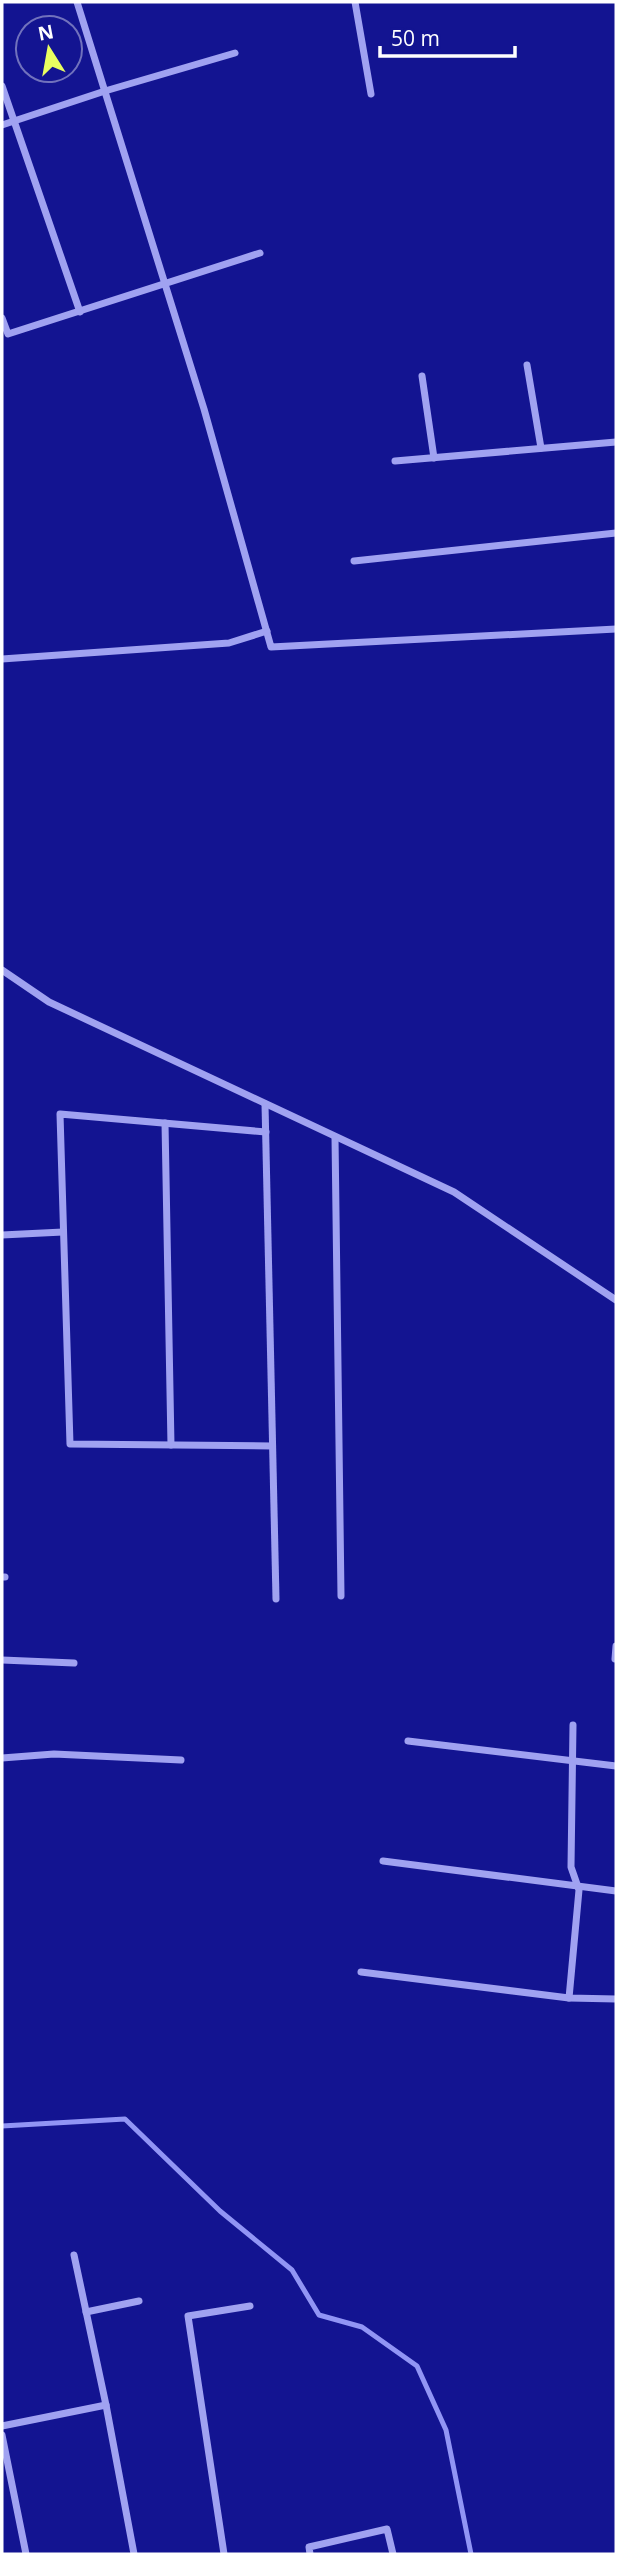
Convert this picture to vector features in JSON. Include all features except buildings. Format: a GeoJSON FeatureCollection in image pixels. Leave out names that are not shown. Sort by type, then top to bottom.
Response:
{"type":"FeatureCollection","features":[{"type":"Feature","properties":{"kind":"street"},"geometry":{"type":"LineString","coordinates":[[77,2],[215,447],[271,647],[616,629]]}},
{"type":"Feature","properties":{"kind":"street"},"geometry":{"type":"LineString","coordinates":[[355,2],[371,93]]}},
{"type":"Feature","properties":{"kind":"street"},"geometry":{"type":"LineString","coordinates":[[2,125],[235,53]]}},
{"type":"Feature","properties":{"kind":"street"},"geometry":{"type":"LineString","coordinates":[[2,86],[80,312]]}},
{"type":"Feature","properties":{"kind":"street"},"geometry":{"type":"LineString","coordinates":[[2,318],[8,334],[260,253]]}},
{"type":"Feature","properties":{"kind":"street"},"geometry":{"type":"LineString","coordinates":[[527,365],[541,448]]}},
{"type":"Feature","properties":{"kind":"street"},"geometry":{"type":"LineString","coordinates":[[422,376],[434,457]]}},
{"type":"Feature","properties":{"kind":"street"},"geometry":{"type":"LineString","coordinates":[[395,461],[616,442]]}},
{"type":"Feature","properties":{"kind":"street"},"geometry":{"type":"LineString","coordinates":[[354,561],[616,533]]}},
{"type":"Feature","properties":{"kind":"street"},"geometry":{"type":"LineString","coordinates":[[2,659],[229,643],[267,631]]}},
{"type":"Feature","properties":{"kind":"street"},"geometry":{"type":"LineString","coordinates":[[2,970],[49,1002],[454,1192],[616,1300]]}},
{"type":"Feature","properties":{"kind":"street"},"geometry":{"type":"LineString","coordinates":[[265,1104],[276,1599]]}},
{"type":"Feature","properties":{"kind":"street"},"geometry":{"type":"LineString","coordinates":[[266,1132],[60,1114],[70,1444],[272,1446]]}},
{"type":"Feature","properties":{"kind":"street"},"geometry":{"type":"LineString","coordinates":[[165,1123],[171,1445]]}},
{"type":"Feature","properties":{"kind":"street"},"geometry":{"type":"LineString","coordinates":[[335,1137],[341,1596]]}},
{"type":"Feature","properties":{"kind":"street"},"geometry":{"type":"LineString","coordinates":[[2,1235],[63,1232]]}},
{"type":"Feature","properties":{"kind":"street"},"geometry":{"type":"LineString","coordinates":[[615,1659],[616,1646]]}},
{"type":"Feature","properties":{"kind":"street"},"geometry":{"type":"LineString","coordinates":[[2,1660],[74,1663]]}},
{"type":"Feature","properties":{"kind":"street"},"geometry":{"type":"LineString","coordinates":[[569,1998],[578,1886],[571,1867],[573,1725]]}},
{"type":"Feature","properties":{"kind":"street"},"geometry":{"type":"LineString","coordinates":[[408,1741],[616,1766]]}},
{"type":"Feature","properties":{"kind":"street"},"geometry":{"type":"LineString","coordinates":[[2,1758],[54,1754],[181,1760]]}},
{"type":"Feature","properties":{"kind":"street"},"geometry":{"type":"LineString","coordinates":[[383,1861],[616,1891]]}},
{"type":"Feature","properties":{"kind":"street"},"geometry":{"type":"LineString","coordinates":[[361,1972],[569,1998],[616,1999]]}},
{"type":"Feature","properties":{"kind":"street"},"geometry":{"type":"LineString","coordinates":[[74,2255],[134,2554]]}},
{"type":"Feature","properties":{"kind":"street"},"geometry":{"type":"LineString","coordinates":[[86,2312],[139,2301]]}},
{"type":"Feature","properties":{"kind":"street"},"geometry":{"type":"LineString","coordinates":[[224,2554],[188,2316],[250,2306]]}},
{"type":"Feature","properties":{"kind":"street"},"geometry":{"type":"LineString","coordinates":[[2,2426],[106,2405]]}},
{"type":"Feature","properties":{"kind":"street"},"geometry":{"type":"LineString","coordinates":[[2,2435],[26,2554]]}},
{"type":"Feature","properties":{"kind":"street"},"geometry":{"type":"LineString","coordinates":[[310,2554],[309,2547],[387,2529],[393,2554]]}},
{"type":"Feature","properties":{"kind":"waterway"},"geometry":{"type":"LineString","coordinates":[[2,2126],[125,2119],[220,2211],[292,2270],[319,2315],[362,2327],[417,2366],[446,2430],[471,2554]]}}]}
